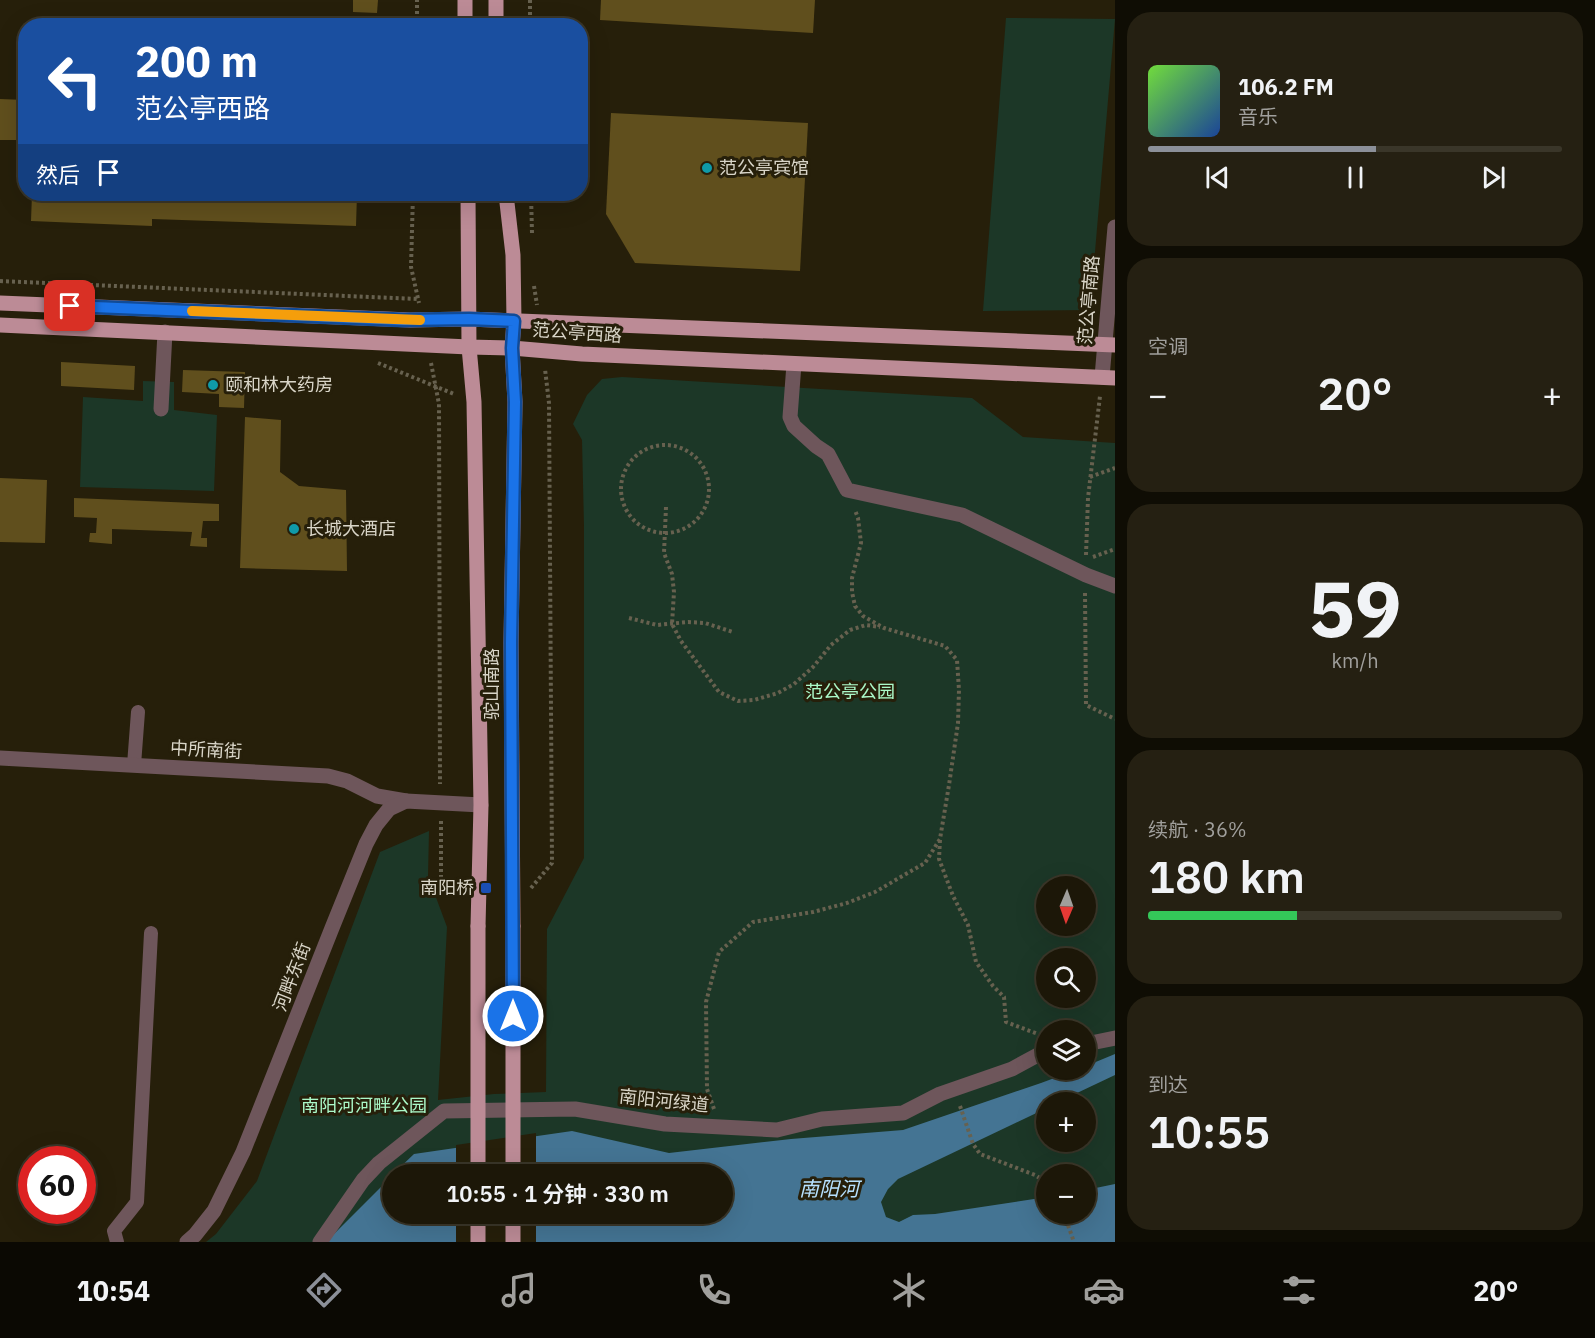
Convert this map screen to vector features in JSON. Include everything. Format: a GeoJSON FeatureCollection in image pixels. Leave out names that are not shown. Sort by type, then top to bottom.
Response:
{"type":"FeatureCollection","features":[{"type":"Feature","properties":{"kind":"main road"},"geometry":{"type":"LineString","coordinates":[[465,0],[465,18]]}},
{"type":"Feature","properties":{"kind":"main road"},"geometry":{"type":"LineString","coordinates":[[496,0],[496,18]]}},
{"type":"Feature","properties":{"kind":"main road","name":"驼山南路"},"geometry":{"type":"LineString","coordinates":[[468,201],[481,805],[478,910],[478,1164]]}},
{"type":"Feature","properties":{"kind":"main road","name":"驼山南路"},"geometry":{"type":"LineString","coordinates":[[507,201],[513,255],[512,348],[515,402],[511,643],[513,1164]]}},
{"type":"Feature","properties":{"kind":"main road","name":"范公亭西路"},"geometry":{"type":"LineString","coordinates":[[0,303],[1110,345]]}},
{"type":"Feature","properties":{"kind":"main road","name":"范公亭西路"},"geometry":{"type":"LineString","coordinates":[[0,325],[1108,377]]}},
{"type":"Feature","properties":{"kind":"main road"},"geometry":{"type":"LineString","coordinates":[[478,1224],[478,1242]]}},
{"type":"Feature","properties":{"kind":"main road"},"geometry":{"type":"LineString","coordinates":[[513,1224],[513,1242]]}},
{"type":"Feature","properties":{"kind":"street","name":"范公亭南路"},"geometry":{"type":"LineString","coordinates":[[1108,377],[1115,227]]}},
{"type":"Feature","properties":{"kind":"street"},"geometry":{"type":"LineString","coordinates":[[161,409],[165,332]]}},
{"type":"Feature","properties":{"kind":"street"},"geometry":{"type":"LineString","coordinates":[[794,364],[790,417],[794,426],[828,454],[847,490],[962,515],[1086,575],[1115,586]]}},
{"type":"Feature","properties":{"kind":"street","name":"中所南街"},"geometry":{"type":"LineString","coordinates":[[0,758],[328,776],[347,781],[377,796],[406,801]]}},
{"type":"Feature","properties":{"kind":"street"},"geometry":{"type":"LineString","coordinates":[[406,801],[481,805]]}},
{"type":"Feature","properties":{"kind":"street","name":"河畔东街"},"geometry":{"type":"LineString","coordinates":[[187,1242],[214,1211],[243,1152],[366,844],[389,809],[406,801]]}},
{"type":"Feature","properties":{"kind":"street"},"geometry":{"type":"LineString","coordinates":[[1096,1042],[1115,1038]]}},
{"type":"Feature","properties":{"kind":"street","name":"南阳河绿道"},"geometry":{"type":"LineString","coordinates":[[320,1242],[363,1180],[379,1163],[444,1111],[575,1109],[665,1124],[777,1130],[822,1119],[903,1113],[940,1094],[1012,1069],[1036,1056]]}},
{"type":"Feature","properties":{"kind":"lane"},"geometry":{"type":"LineString","coordinates":[[134,765],[138,712]]}},
{"type":"Feature","properties":{"kind":"lane"},"geometry":{"type":"LineString","coordinates":[[117,1242],[114,1231],[137,1202],[151,933]]}},
{"type":"Feature","properties":{"kind":"path"},"geometry":{"type":"LineString","coordinates":[[417,0],[417,18]]}},
{"type":"Feature","properties":{"kind":"path"},"geometry":{"type":"LineString","coordinates":[[530,0],[530,18]]}},
{"type":"Feature","properties":{"kind":"path"},"geometry":{"type":"LineString","coordinates":[[413,201],[411,267],[420,311]]}},
{"type":"Feature","properties":{"kind":"path"},"geometry":{"type":"LineString","coordinates":[[531,201],[532,238]]}},
{"type":"Feature","properties":{"kind":"path"},"geometry":{"type":"LineString","coordinates":[[0,281],[418,299]]}},
{"type":"Feature","properties":{"kind":"path"},"geometry":{"type":"LineString","coordinates":[[534,282],[538,315]]}},
{"type":"Feature","properties":{"kind":"path"},"geometry":{"type":"LineString","coordinates":[[430,357],[439,404],[441,880],[478,910]]}},
{"type":"Feature","properties":{"kind":"path"},"geometry":{"type":"LineString","coordinates":[[513,909],[552,863],[549,403],[544,359]]}},
{"type":"Feature","properties":{"kind":"path"},"geometry":{"type":"LineString","coordinates":[[373,362],[474,402]]}},
{"type":"Feature","properties":{"kind":"path"},"geometry":{"type":"LineString","coordinates":[[1108,377],[1090,477],[1086,560],[1115,549]]}},
{"type":"Feature","properties":{"kind":"path"},"geometry":{"type":"LineString","coordinates":[[669,445],[684,449],[696,457],[705,469],[710,483],[709,498],[703,512],[694,522],[681,530],[665,533],[640,525],[630,515],[623,502],[621,489],[623,474],[630,462],[641,452],[655,446],[669,445]]}},
{"type":"Feature","properties":{"kind":"path"},"geometry":{"type":"LineString","coordinates":[[1090,477],[1115,468]]}},
{"type":"Feature","properties":{"kind":"path"},"geometry":{"type":"LineString","coordinates":[[847,490],[858,518],[861,543],[852,578],[855,606],[863,616],[884,628]]}},
{"type":"Feature","properties":{"kind":"path"},"geometry":{"type":"LineString","coordinates":[[666,507],[664,553],[672,574],[674,592],[672,624],[681,641],[719,692],[738,701],[754,700],[778,693],[794,684],[813,667],[831,645],[850,630],[866,625],[945,646],[957,660],[958,723],[939,859],[953,896],[968,925],[976,962],[1004,997],[1006,1022],[1036,1033]]}},
{"type":"Feature","properties":{"kind":"path"},"geometry":{"type":"LineString","coordinates":[[1086,575],[1086,705],[1115,719]]}},
{"type":"Feature","properties":{"kind":"path"},"geometry":{"type":"LineString","coordinates":[[628,618],[657,626],[688,622],[705,623],[733,632]]}},
{"type":"Feature","properties":{"kind":"path"},"geometry":{"type":"LineString","coordinates":[[719,1127],[707,1089],[706,1002],[719,952],[753,922],[813,912],[847,903],[875,892],[926,863],[940,839]]}},
{"type":"Feature","properties":{"kind":"path"},"geometry":{"type":"LineString","coordinates":[[959,1103],[973,1144],[980,1154],[1036,1176]]}},
{"type":"Feature","properties":{"kind":"path"},"geometry":{"type":"LineString","coordinates":[[1068,1224],[1074,1242]]}},
{"type":"Feature","properties":{"kind":"green space"},"geometry":{"type":"Polygon","coordinates":[[[1006,18],[1115,19],[1090,310],[983,311],[1006,18]]]}},
{"type":"Feature","properties":{"kind":"green space","name":"范公亭公园"},"geometry":{"type":"Polygon","coordinates":[[[622,377],[972,398],[1023,437],[1115,443],[1115,1242],[206,1242],[216,1234],[257,1181],[380,852],[429,831],[428,876],[447,927],[438,1100],[494,1094],[546,1092],[547,929],[584,858],[582,440],[573,424],[587,395],[602,379],[622,377]]]}},
{"type":"Feature","properties":{"kind":"green space"},"geometry":{"type":"Polygon","coordinates":[[[143,381],[174,382],[174,410],[217,415],[214,491],[80,487],[83,397],[143,401],[143,381]]]}},
{"type":"Feature","properties":{"kind":"water","name":"南阳河"},"geometry":{"type":"Polygon","coordinates":[[[1115,1054],[1115,1075],[1079,1092],[1036,1092],[1036,1113],[898,1179],[888,1189],[881,1202],[886,1217],[899,1222],[913,1215],[935,1214],[1036,1199],[1036,1224],[1096,1224],[1096,1188],[1115,1184],[1115,1242],[326,1242],[382,1186],[382,1224],[733,1224],[733,1164],[404,1164],[414,1154],[572,1131],[669,1153],[791,1139],[903,1130],[1049,1080],[1096,1080],[1096,1062],[1115,1054]]]}},
{"type":"Feature","properties":{"kind":"pier"},"geometry":{"type":"Polygon","coordinates":[[[536,1133],[536,1164],[456,1164],[456,1145],[536,1133]]]}},
{"type":"Feature","properties":{"kind":"pier"},"geometry":{"type":"Polygon","coordinates":[[[456,1224],[536,1224],[536,1242],[456,1242],[456,1224]]]}},
{"type":"Feature","properties":{"kind":"building"},"geometry":{"type":"Polygon","coordinates":[[[353,0],[378,0],[377,13],[353,12],[353,0]]]}},
{"type":"Feature","properties":{"kind":"building"},"geometry":{"type":"Polygon","coordinates":[[[601,0],[815,0],[813,33],[600,20],[601,0]]]}},
{"type":"Feature","properties":{"kind":"building"},"geometry":{"type":"Polygon","coordinates":[[[0,99],[18,100],[18,140],[0,140],[0,99]]]}},
{"type":"Feature","properties":{"kind":"building","name":"范公亭宾馆"},"geometry":{"type":"Polygon","coordinates":[[[611,113],[808,123],[800,271],[635,263],[606,214],[611,113]]]}},
{"type":"Feature","properties":{"kind":"building"},"geometry":{"type":"Polygon","coordinates":[[[32,201],[357,201],[356,226],[152,219],[152,226],[31,221],[32,201]]]}},
{"type":"Feature","properties":{"kind":"building"},"geometry":{"type":"Polygon","coordinates":[[[61,362],[135,366],[134,390],[61,386],[61,362]]]}},
{"type":"Feature","properties":{"kind":"building","name":"颐和林大药房"},"geometry":{"type":"Polygon","coordinates":[[[183,370],[245,372],[244,408],[219,407],[219,394],[182,392],[183,370]]]}},
{"type":"Feature","properties":{"kind":"building","name":"长城大酒店"},"geometry":{"type":"Polygon","coordinates":[[[245,417],[281,420],[280,472],[299,486],[346,490],[347,571],[240,568],[245,417]]]}},
{"type":"Feature","properties":{"kind":"building"},"geometry":{"type":"Polygon","coordinates":[[[0,478],[47,480],[45,543],[0,542],[0,478]]]}},
{"type":"Feature","properties":{"kind":"building"},"geometry":{"type":"Polygon","coordinates":[[[74,498],[219,504],[219,521],[203,521],[201,538],[207,538],[207,547],[190,546],[192,532],[112,529],[112,544],[89,542],[90,533],[96,533],[97,518],[74,517],[74,498]]]}},
{"type":"Feature","properties":{"kind":"slow traffic"},"geometry":{"type":"LineString","coordinates":[[192,311],[420,320]]}},
{"type":"Feature","properties":{"kind":"place","name":"范公亭宾馆"},"geometry":{"type":"Point","coordinates":[707,168]}},
{"type":"Feature","properties":{"kind":"place","name":"颐和林大药房"},"geometry":{"type":"Point","coordinates":[213,385]}},
{"type":"Feature","properties":{"kind":"place","name":"长城大酒店"},"geometry":{"type":"Point","coordinates":[294,529]}},
{"type":"Feature","properties":{"kind":"place","name":"南阳桥"},"geometry":{"type":"Point","coordinates":[486,888]}},
{"type":"Feature","properties":{"kind":"route"},"geometry":{"type":"LineString","coordinates":[[70,306],[404,320],[514,321],[511,643],[513,1016]]}},
{"type":"Feature","properties":{"kind":"park label","name":"南阳河河畔公园"},"geometry":{"type":"Point","coordinates":[364,1106]}}]}
